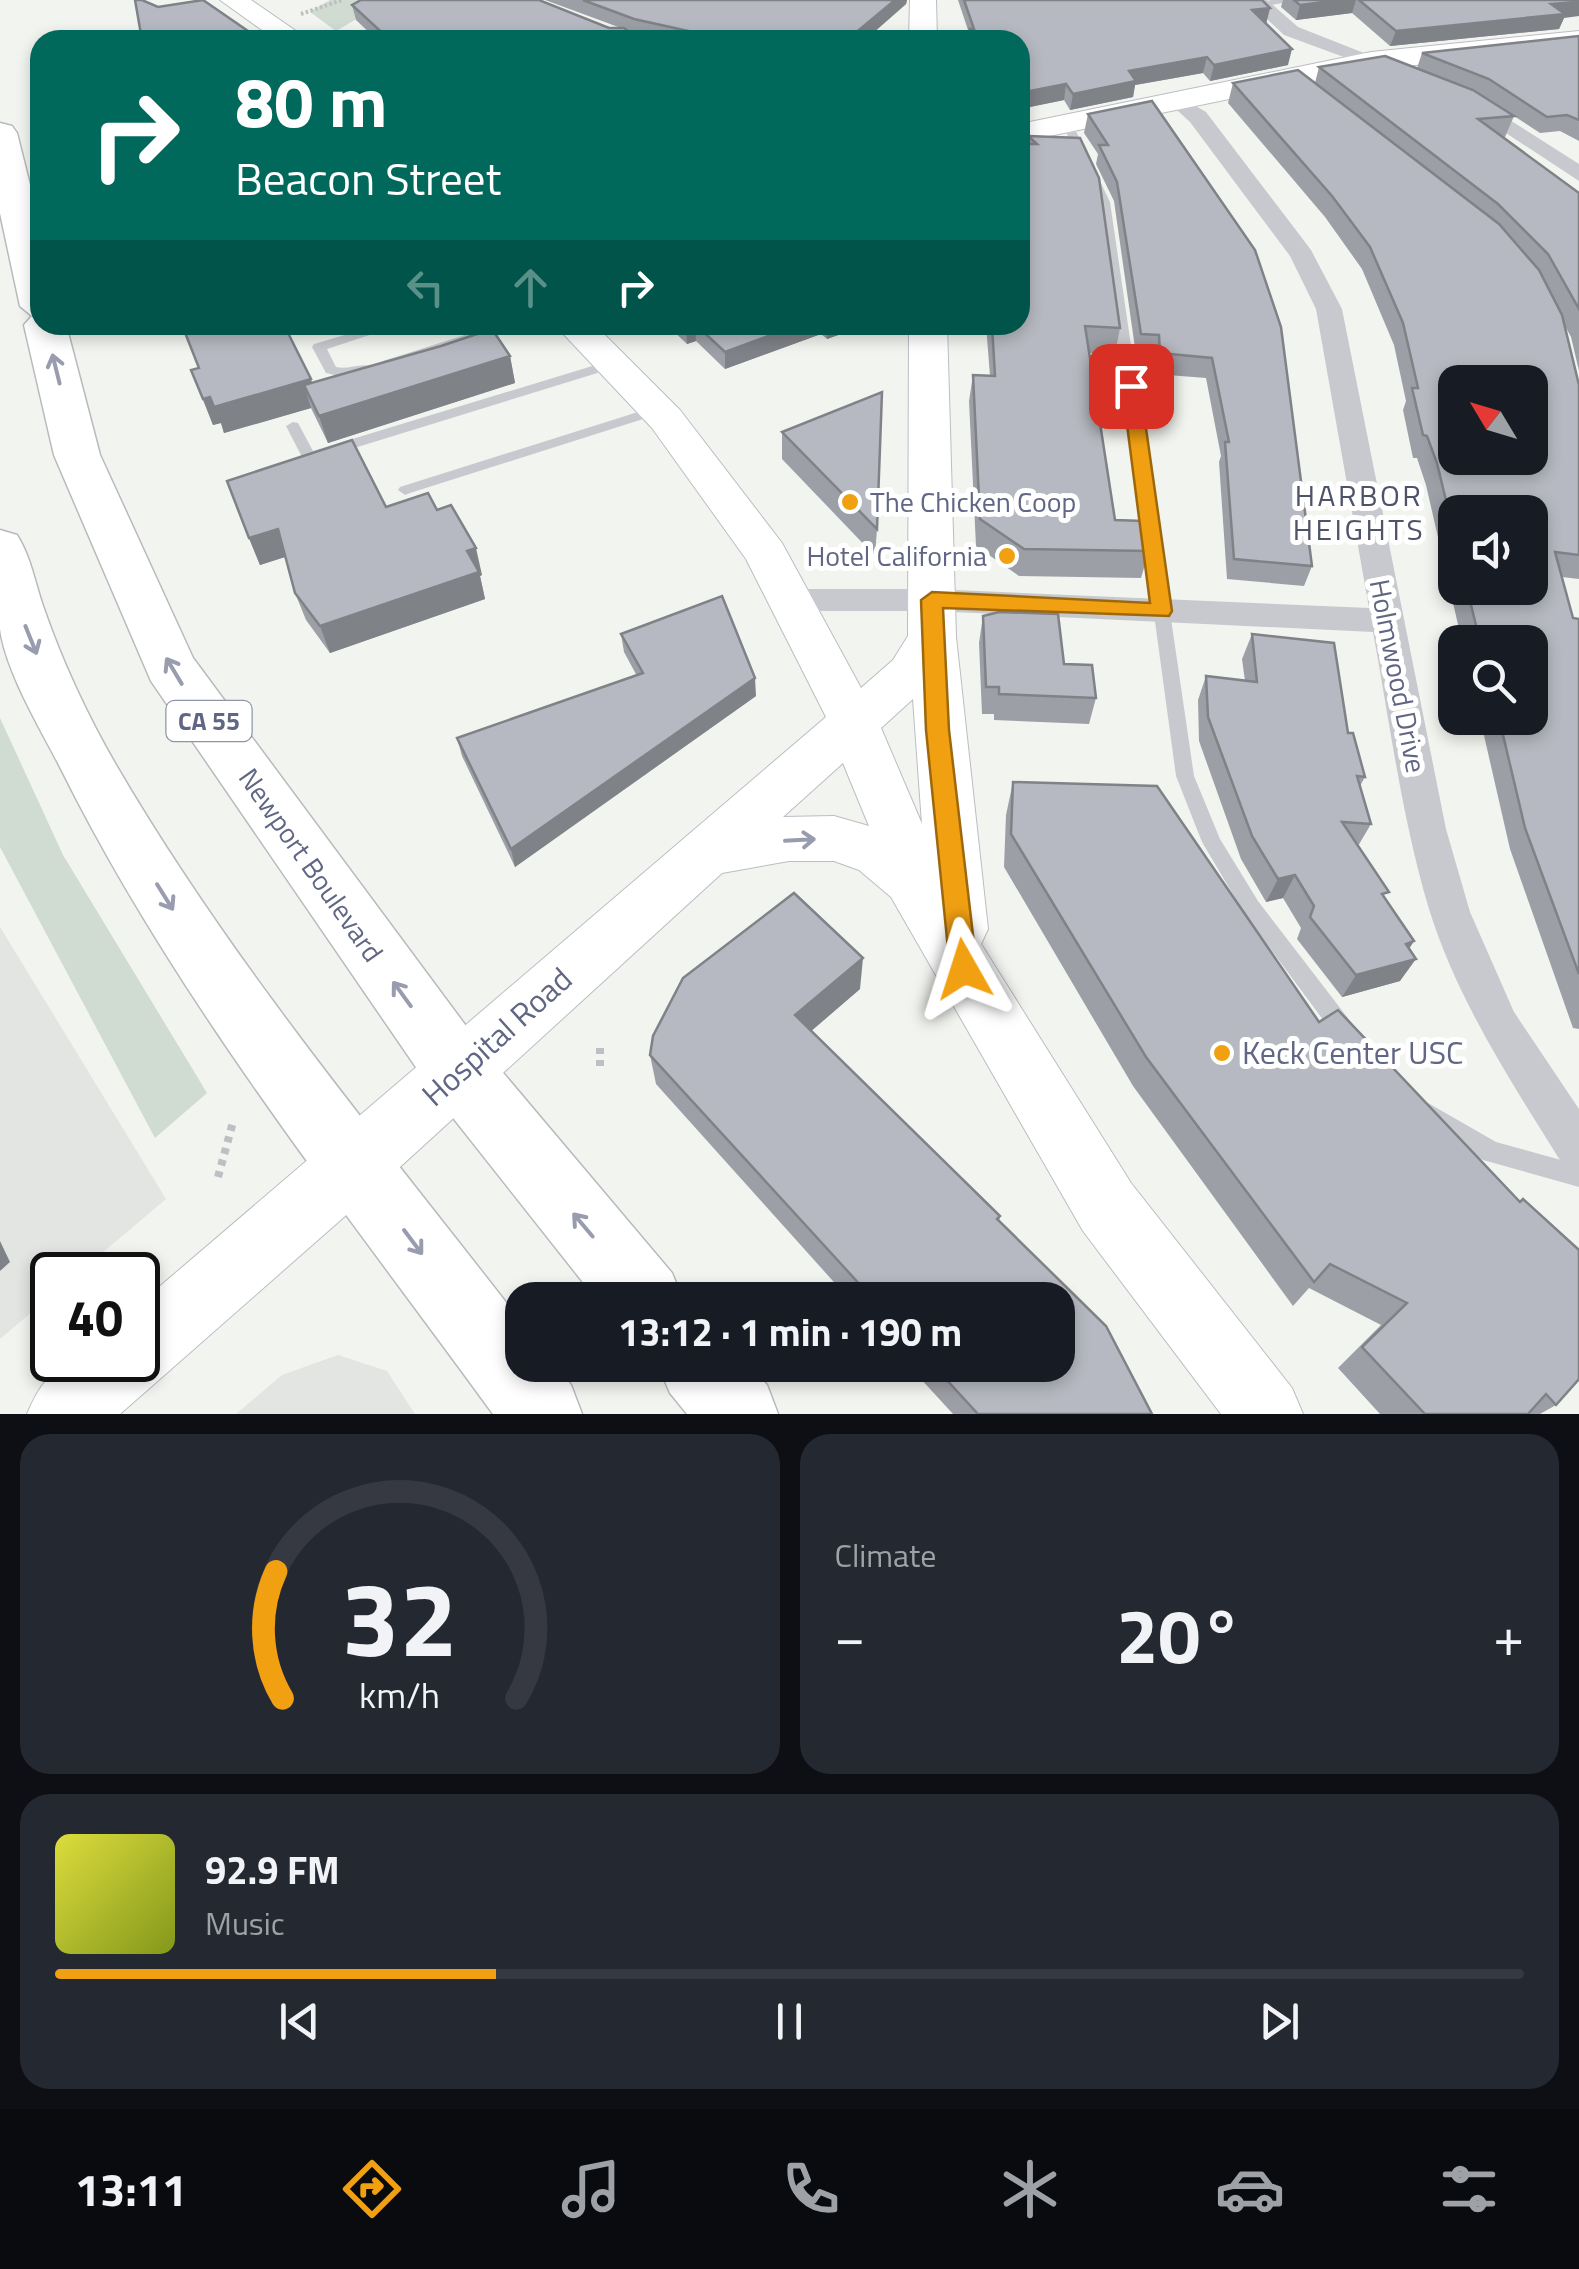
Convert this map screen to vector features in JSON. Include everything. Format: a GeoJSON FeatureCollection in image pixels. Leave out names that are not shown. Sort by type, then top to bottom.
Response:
{"type":"FeatureCollection","features":[{"type":"Feature","properties":{"kind":"highway"},"geometry":{"type":"LineString","coordinates":[[0,133],[30,263]]}},
{"type":"Feature","properties":{"kind":"highway","name":"Newport Boulevard"},"geometry":{"type":"LineString","coordinates":[[47,335],[77,456],[170,667],[459,1072],[630,1282]]}},
{"type":"Feature","properties":{"kind":"highway"},"geometry":{"type":"LineString","coordinates":[[0,547],[30,639],[84,760],[168,904],[290,1080],[542,1414]]}},
{"type":"Feature","properties":{"kind":"highway"},"geometry":{"type":"LineString","coordinates":[[712,1382],[738,1414]]}},
{"type":"Feature","properties":{"kind":"street"},"geometry":{"type":"LineString","coordinates":[[233,0],[280,30]]}},
{"type":"Feature","properties":{"kind":"street"},"geometry":{"type":"LineString","coordinates":[[923,0],[923,30]]}},
{"type":"Feature","properties":{"kind":"street"},"geometry":{"type":"LineString","coordinates":[[1258,2],[1291,31],[1423,80]]}},
{"type":"Feature","properties":{"kind":"street"},"geometry":{"type":"LineString","coordinates":[[1030,131],[1177,100],[1297,83],[1370,61],[1579,39]]}},
{"type":"Feature","properties":{"kind":"street"},"geometry":{"type":"LineString","coordinates":[[1457,95],[1516,129],[1579,174]]}},
{"type":"Feature","properties":{"kind":"street","name":"Holmwood Drive"},"geometry":{"type":"LineString","coordinates":[[1177,100],[1198,117],[1302,255],[1329,309],[1427,828],[1450,912],[1500,1026],[1579,1149]]}},
{"type":"Feature","properties":{"kind":"street"},"geometry":{"type":"LineString","coordinates":[[584,335],[658,410],[766,554],[854,722],[877,784],[964,969]]}},
{"type":"Feature","properties":{"kind":"street"},"geometry":{"type":"LineString","coordinates":[[928,335],[932,618],[964,969]]}},
{"type":"Feature","properties":{"kind":"street"},"geometry":{"type":"LineString","coordinates":[[791,600],[932,618],[1161,611],[1387,622]]}},
{"type":"Feature","properties":{"kind":"street","name":"Hospital Road"},"geometry":{"type":"LineString","coordinates":[[160,1332],[910,672],[932,618]]}},
{"type":"Feature","properties":{"kind":"street"},"geometry":{"type":"LineString","coordinates":[[704,854],[803,838],[839,841],[873,850],[911,880],[1107,1207],[1266,1414]]}},
{"type":"Feature","properties":{"kind":"street"},"geometry":{"type":"LineString","coordinates":[[64,1414],[101,1382]]}},
{"type":"Feature","properties":{"kind":"lane"},"geometry":{"type":"LineString","coordinates":[[1258,2],[1296,0]]}},
{"type":"Feature","properties":{"kind":"lane"},"geometry":{"type":"LineString","coordinates":[[1066,124],[1104,202],[1185,776],[1212,842],[1251,907],[1362,1051]]}},
{"type":"Feature","properties":{"kind":"lane"},"geometry":{"type":"LineString","coordinates":[[359,335],[319,347],[330,370],[348,374],[477,335]]}},
{"type":"Feature","properties":{"kind":"lane"},"geometry":{"type":"LineString","coordinates":[[293,426],[309,457],[612,364]]}},
{"type":"Feature","properties":{"kind":"lane"},"geometry":{"type":"LineString","coordinates":[[406,490],[658,410]]}},
{"type":"Feature","properties":{"kind":"lane"},"geometry":{"type":"LineString","coordinates":[[1411,1099],[1423,1111],[1491,1152],[1579,1176]]}},
{"type":"Feature","properties":{"kind":"path"},"geometry":{"type":"LineString","coordinates":[[310,12],[342,0]]}},
{"type":"Feature","properties":{"kind":"path"},"geometry":{"type":"LineString","coordinates":[[600,1048],[600,1070]]}},
{"type":"Feature","properties":{"kind":"path"},"geometry":{"type":"LineString","coordinates":[[218,1177],[233,1122]]}},
{"type":"Feature","properties":{"kind":"shaded area"},"geometry":{"type":"Polygon","coordinates":[[[330,0],[389,0],[338,30],[310,12],[330,0]]]}},
{"type":"Feature","properties":{"kind":"shaded area"},"geometry":{"type":"Polygon","coordinates":[[[0,718],[63,855],[207,1093],[155,1138],[0,847],[0,718]]]}},
{"type":"Feature","properties":{"kind":"shaded area"},"geometry":{"type":"Polygon","coordinates":[[[0,927],[166,1199],[103,1252],[30,1252],[30,1314],[0,1339],[0,927]]]}},
{"type":"Feature","properties":{"kind":"shaded area"},"geometry":{"type":"Polygon","coordinates":[[[338,1355],[387,1371],[415,1414],[236,1414],[282,1375],[338,1355]]]}},
{"type":"Feature","properties":{"kind":"building"},"geometry":{"type":"Polygon","coordinates":[[[135,0],[158,7],[203,0],[246,30],[140,30],[135,0]]]}},
{"type":"Feature","properties":{"kind":"building"},"geometry":{"type":"Polygon","coordinates":[[[361,0],[539,0],[609,28],[627,30],[379,30],[352,5],[361,0]]]}},
{"type":"Feature","properties":{"kind":"building"},"geometry":{"type":"Polygon","coordinates":[[[583,0],[895,0],[859,30],[684,30],[634,19],[583,0]]]}},
{"type":"Feature","properties":{"kind":"building"},"geometry":{"type":"Polygon","coordinates":[[[964,0],[1262,0],[1270,8],[1252,10],[1292,49],[1214,65],[1207,57],[1129,71],[1136,81],[1073,94],[1066,84],[1030,91],[1030,30],[970,29],[974,29],[964,0]]]}},
{"type":"Feature","properties":{"kind":"building"},"geometry":{"type":"Polygon","coordinates":[[[1294,0],[1341,0],[1300,5],[1294,0]]]}},
{"type":"Feature","properties":{"kind":"building"},"geometry":{"type":"Polygon","coordinates":[[[1359,0],[1579,2],[1551,4],[1565,14],[1396,31],[1359,0]]]}},
{"type":"Feature","properties":{"kind":"building"},"geometry":{"type":"Polygon","coordinates":[[[1579,36],[1579,120],[1567,115],[1547,117],[1489,79],[1422,53],[1579,36]]]}},
{"type":"Feature","properties":{"kind":"building"},"geometry":{"type":"Polygon","coordinates":[[[1385,56],[1473,90],[1514,116],[1478,119],[1579,193],[1579,309],[1548,254],[1498,204],[1319,67],[1385,56]]]}},
{"type":"Feature","properties":{"kind":"building"},"geometry":{"type":"Polygon","coordinates":[[[1298,70],[1499,224],[1539,270],[1562,315],[1579,385],[1579,555],[1555,552],[1573,618],[1579,619],[1579,974],[1525,828],[1503,735],[1548,735],[1548,625],[1476,625],[1471,605],[1548,605],[1548,495],[1445,495],[1440,475],[1548,475],[1548,365],[1438,365],[1438,467],[1427,436],[1423,435],[1412,388],[1418,388],[1403,323],[1370,247],[1332,196],[1233,83],[1298,70]]]}},
{"type":"Feature","properties":{"kind":"building"},"geometry":{"type":"Polygon","coordinates":[[[1152,101],[1255,250],[1281,327],[1312,566],[1234,559],[1225,442],[1229,442],[1212,358],[1160,353],[1159,335],[1141,334],[1117,182],[1099,145],[1108,145],[1088,114],[1152,101]]]}},
{"type":"Feature","properties":{"kind":"building"},"geometry":{"type":"Polygon","coordinates":[[[1030,136],[1080,138],[1099,178],[1120,328],[1085,326],[1115,520],[1143,521],[1149,551],[1024,549],[980,519],[973,375],[995,376],[993,335],[1030,335],[1030,144],[1037,144],[1030,136]]]}},
{"type":"Feature","properties":{"kind":"building"},"geometry":{"type":"Polygon","coordinates":[[[186,335],[289,335],[311,379],[214,407],[210,397],[203,399],[191,370],[199,368],[186,335]]]}},
{"type":"Feature","properties":{"kind":"building"},"geometry":{"type":"Polygon","coordinates":[[[474,335],[496,335],[510,356],[319,416],[304,385],[474,335]]]}},
{"type":"Feature","properties":{"kind":"building"},"geometry":{"type":"Polygon","coordinates":[[[707,335],[771,335],[725,352],[707,335]]]}},
{"type":"Feature","properties":{"kind":"building","name":"The Chicken Coop"},"geometry":{"type":"Polygon","coordinates":[[[882,392],[877,529],[782,432],[882,392]]]}},
{"type":"Feature","properties":{"kind":"building"},"geometry":{"type":"Polygon","coordinates":[[[352,440],[386,507],[428,493],[437,510],[451,505],[476,548],[467,551],[479,572],[320,626],[295,593],[278,529],[249,538],[227,481],[352,440]]]}},
{"type":"Feature","properties":{"kind":"building"},"geometry":{"type":"Polygon","coordinates":[[[722,596],[755,678],[511,849],[457,738],[643,673],[621,634],[722,596]]]}},
{"type":"Feature","properties":{"kind":"building"},"geometry":{"type":"Polygon","coordinates":[[[999,612],[1058,614],[1064,664],[1092,665],[1096,698],[999,694],[999,687],[986,687],[983,616],[999,612]]]}},
{"type":"Feature","properties":{"kind":"building"},"geometry":{"type":"Polygon","coordinates":[[[1252,634],[1334,643],[1348,733],[1353,733],[1365,777],[1357,776],[1371,824],[1342,822],[1389,892],[1382,894],[1414,941],[1406,944],[1416,959],[1356,975],[1310,917],[1314,906],[1295,875],[1278,879],[1252,836],[1208,717],[1206,676],[1257,682],[1252,634]]]}},
{"type":"Feature","properties":{"kind":"building"},"geometry":{"type":"Polygon","coordinates":[[[1013,782],[1157,786],[1319,1022],[1338,1010],[1520,1202],[1523,1199],[1579,1250],[1579,1379],[1556,1405],[1546,1394],[1528,1414],[1425,1414],[1362,1347],[1407,1303],[1330,1264],[1314,1282],[1146,1057],[1011,834],[1013,782]]]}},
{"type":"Feature","properties":{"kind":"building"},"geometry":{"type":"Polygon","coordinates":[[[794,893],[863,958],[795,1015],[1000,1216],[997,1219],[1061,1282],[858,1282],[650,1055],[653,1036],[683,978],[794,893]]]}},
{"type":"Feature","properties":{"kind":"building"},"geometry":{"type":"Polygon","coordinates":[[[1075,1296],[1106,1326],[1152,1414],[978,1414],[949,1382],[1075,1382],[1075,1296]]]}},
{"type":"Feature","properties":{"kind":"place","name":"The Chicken Coop"},"geometry":{"type":"Point","coordinates":[850,502]}},
{"type":"Feature","properties":{"kind":"place","name":"Hotel California"},"geometry":{"type":"Point","coordinates":[1007,556]}},
{"type":"Feature","properties":{"kind":"place","name":"Keck Center USC"},"geometry":{"type":"Point","coordinates":[1222,1053]}},
{"type":"Feature","properties":{"kind":"district","name":"HARBOR HEIGHTS"},"geometry":{"type":"Point","coordinates":[1359,513]}},
{"type":"Feature","properties":{"kind":"route"},"geometry":{"type":"LineString","coordinates":[[964,969],[938,730],[932,600],[1161,611],[1131,386]]}}]}
